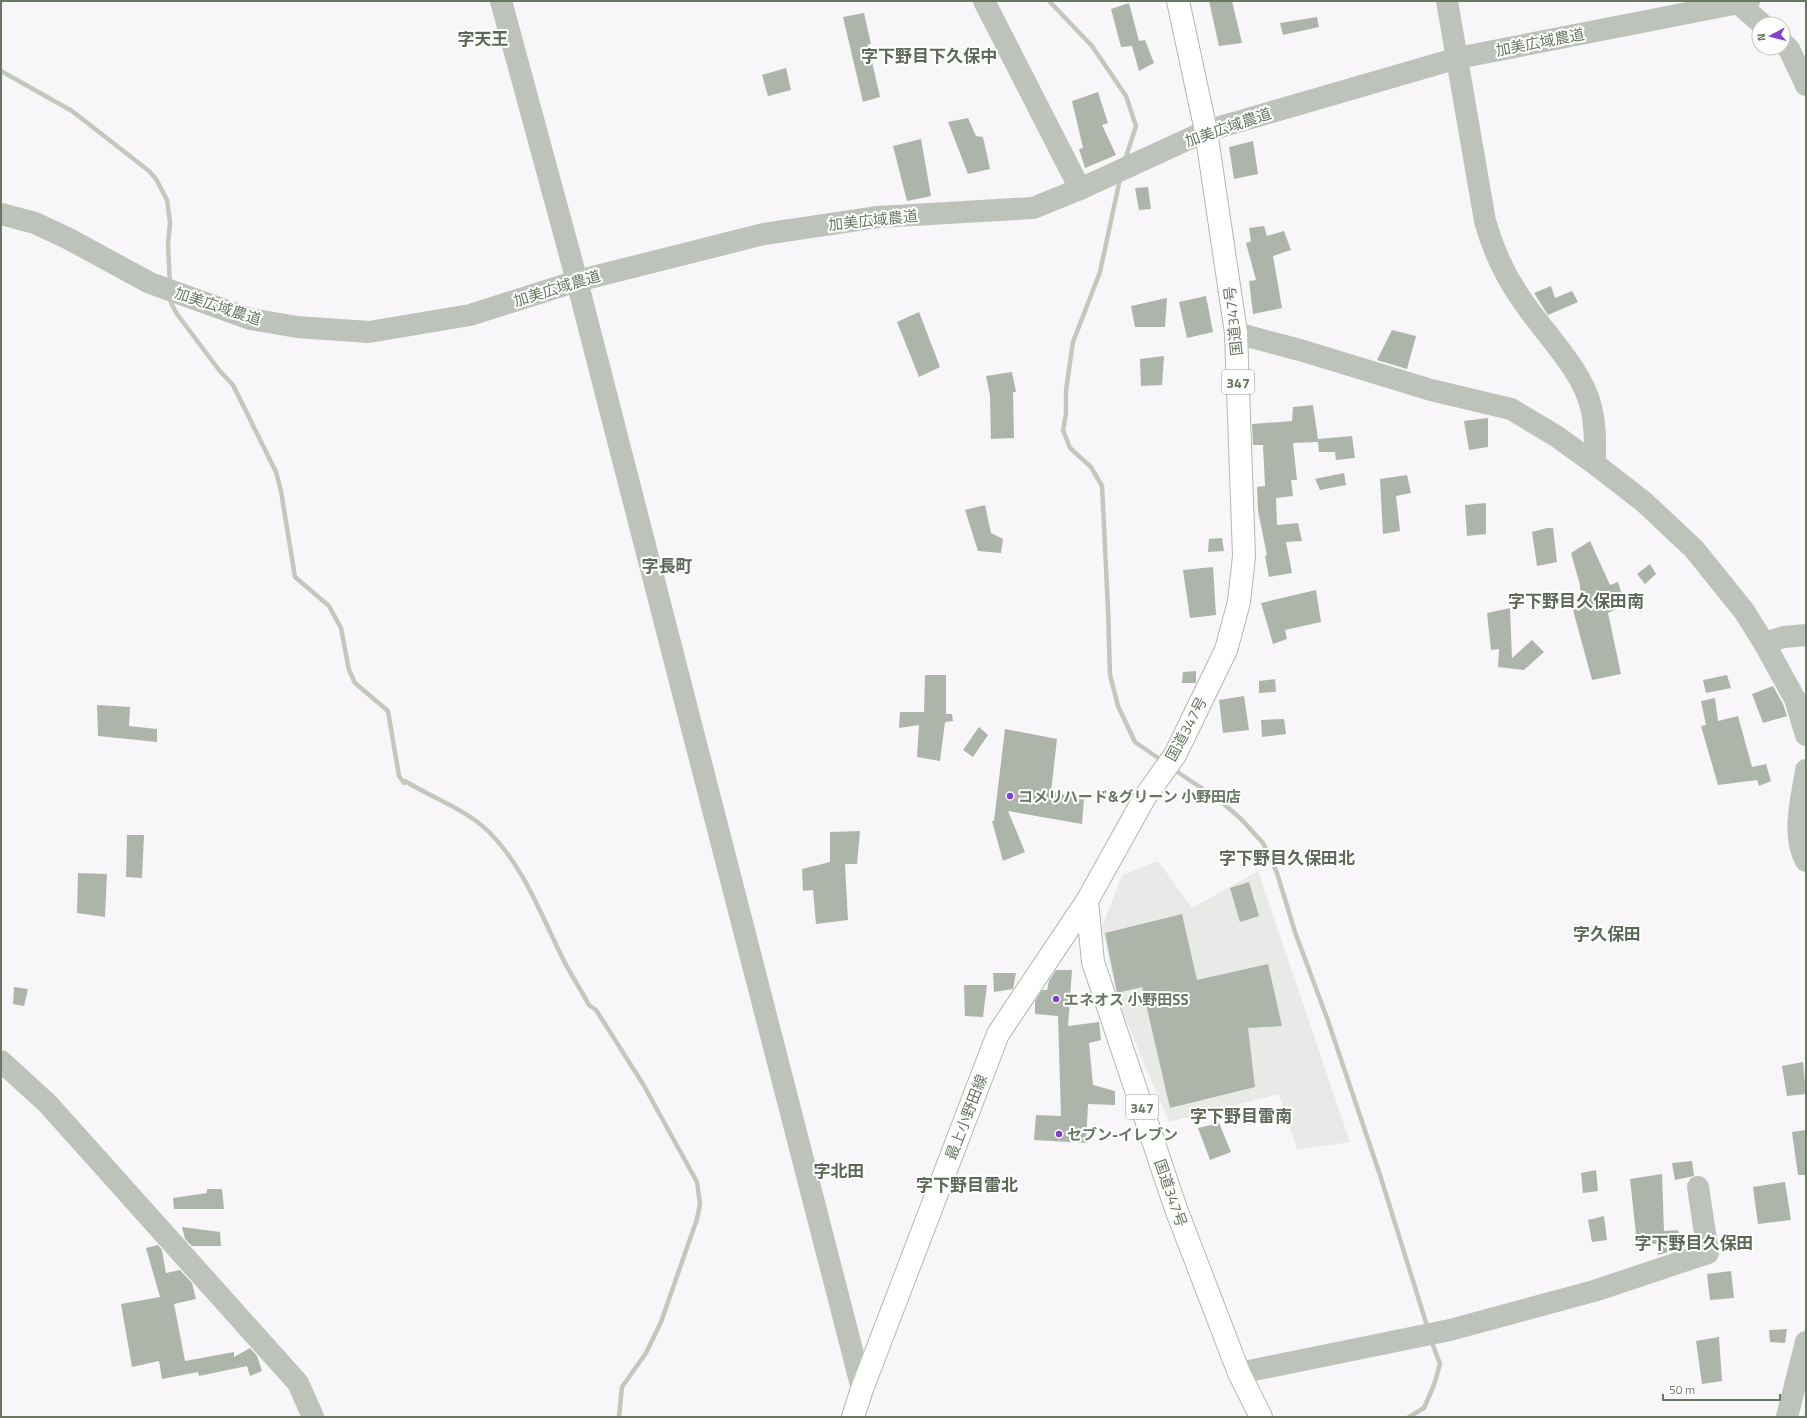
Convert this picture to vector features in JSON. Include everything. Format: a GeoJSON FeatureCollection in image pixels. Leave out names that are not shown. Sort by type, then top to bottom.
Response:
{"type":"FeatureCollection","features":[{"type":"Feature","properties":{"kind":"main road","name":"国道347号"},"geometry":{"type":"LineString","coordinates":[[1178,1],[1206,131],[1236,333],[1244,556],[1239,602],[1226,650],[1175,755],[1145,797],[1087,901],[1093,962],[1176,1209],[1239,1373],[1261,1417]]}},
{"type":"Feature","properties":{"kind":"main road","name":"最上小野田線"},"geometry":{"type":"LineString","coordinates":[[853,1417],[862,1389],[998,1034],[1087,901]]}},
{"type":"Feature","properties":{"kind":"street"},"geometry":{"type":"LineString","coordinates":[[501,1],[577,281],[862,1389]]}},
{"type":"Feature","properties":{"kind":"street"},"geometry":{"type":"LineString","coordinates":[[984,1],[1080,189]]}},
{"type":"Feature","properties":{"kind":"street"},"geometry":{"type":"LineString","coordinates":[[1447,1],[1480,190],[1492,245],[1504,270],[1522,300],[1569,364],[1583,387],[1591,406],[1595,432],[1595,464]]}},
{"type":"Feature","properties":{"kind":"street"},"geometry":{"type":"LineString","coordinates":[[1744,2],[1755,16]]}},
{"type":"Feature","properties":{"kind":"street","name":"加美広域農道"},"geometry":{"type":"LineString","coordinates":[[1,214],[35,223],[69,239],[150,283],[250,319],[297,327],[369,332],[470,315],[577,281],[764,234],[878,217],[1033,208],[1134,165],[1206,131],[1458,58],[1744,2]]}},
{"type":"Feature","properties":{"kind":"street"},"geometry":{"type":"LineString","coordinates":[[1791,53],[1806,85]]}},
{"type":"Feature","properties":{"kind":"street"},"geometry":{"type":"LineString","coordinates":[[1236,333],[1300,350],[1431,390],[1511,409],[1556,436],[1644,502],[1694,549],[1744,611],[1764,643],[1795,699],[1806,735]]}},
{"type":"Feature","properties":{"kind":"street"},"geometry":{"type":"LineString","coordinates":[[1764,643],[1784,637],[1806,635]]}},
{"type":"Feature","properties":{"kind":"street"},"geometry":{"type":"LineString","coordinates":[[1806,770],[1799,815],[1798,836],[1806,862]]}},
{"type":"Feature","properties":{"kind":"street"},"geometry":{"type":"LineString","coordinates":[[1,1061],[47,1103],[298,1383],[312,1417]]}},
{"type":"Feature","properties":{"kind":"street"},"geometry":{"type":"LineString","coordinates":[[1239,1373],[1430,1334],[1594,1291],[1708,1253],[1698,1187]]}},
{"type":"Feature","properties":{"kind":"street"},"geometry":{"type":"LineString","coordinates":[[1787,1417],[1806,1342]]}},
{"type":"Feature","properties":{"kind":"shaded area"},"geometry":{"type":"Polygon","coordinates":[[[1158,861],[1192,908],[1258,871],[1350,1142],[1297,1150],[1279,1094],[1169,1122],[1118,1001],[1102,927],[1122,875],[1158,861]]]}},
{"type":"Feature","properties":{"kind":"building"},"geometry":{"type":"Polygon","coordinates":[[[1209,1],[1232,1],[1242,43],[1219,46],[1209,1]]]}},
{"type":"Feature","properties":{"kind":"building"},"geometry":{"type":"Polygon","coordinates":[[[1129,3],[1139,41],[1145,40],[1154,63],[1139,71],[1132,46],[1121,47],[1111,9],[1129,3]]]}},
{"type":"Feature","properties":{"kind":"building"},"geometry":{"type":"Polygon","coordinates":[[[864,13],[871,44],[868,44],[880,97],[863,102],[843,17],[864,13]]]}},
{"type":"Feature","properties":{"kind":"building"},"geometry":{"type":"Polygon","coordinates":[[[1317,17],[1319,27],[1283,35],[1280,23],[1317,17]]]}},
{"type":"Feature","properties":{"kind":"building"},"geometry":{"type":"Polygon","coordinates":[[[786,68],[791,90],[768,96],[762,75],[786,68]]]}},
{"type":"Feature","properties":{"kind":"building"},"geometry":{"type":"Polygon","coordinates":[[[1098,92],[1108,123],[1102,125],[1116,155],[1085,168],[1079,149],[1083,148],[1072,101],[1098,92]]]}},
{"type":"Feature","properties":{"kind":"building"},"geometry":{"type":"Polygon","coordinates":[[[968,118],[976,136],[983,137],[990,169],[968,174],[948,122],[968,118]]]}},
{"type":"Feature","properties":{"kind":"building"},"geometry":{"type":"Polygon","coordinates":[[[921,139],[931,196],[907,201],[893,146],[921,139]]]}},
{"type":"Feature","properties":{"kind":"building"},"geometry":{"type":"Polygon","coordinates":[[[1253,141],[1258,174],[1234,179],[1229,147],[1253,141]]]}},
{"type":"Feature","properties":{"kind":"building"},"geometry":{"type":"Polygon","coordinates":[[[1148,187],[1151,209],[1139,210],[1135,188],[1148,187]]]}},
{"type":"Feature","properties":{"kind":"building"},"geometry":{"type":"Polygon","coordinates":[[[1264,226],[1267,236],[1284,231],[1291,250],[1273,256],[1282,308],[1253,314],[1249,281],[1256,280],[1246,243],[1251,241],[1249,228],[1264,226]]]}},
{"type":"Feature","properties":{"kind":"building"},"geometry":{"type":"Polygon","coordinates":[[[1551,286],[1555,298],[1572,291],[1578,302],[1548,315],[1534,293],[1551,286]]]}},
{"type":"Feature","properties":{"kind":"building"},"geometry":{"type":"Polygon","coordinates":[[[1206,296],[1213,332],[1187,338],[1179,302],[1206,296]]]}},
{"type":"Feature","properties":{"kind":"building"},"geometry":{"type":"Polygon","coordinates":[[[1167,298],[1165,327],[1135,327],[1131,306],[1167,298]]]}},
{"type":"Feature","properties":{"kind":"building"},"geometry":{"type":"Polygon","coordinates":[[[919,312],[940,367],[919,377],[897,322],[919,312]]]}},
{"type":"Feature","properties":{"kind":"building"},"geometry":{"type":"Polygon","coordinates":[[[1392,330],[1416,336],[1407,369],[1377,360],[1392,330]]]}},
{"type":"Feature","properties":{"kind":"building"},"geometry":{"type":"Polygon","coordinates":[[[1164,356],[1162,385],[1141,386],[1140,359],[1164,356]]]}},
{"type":"Feature","properties":{"kind":"building"},"geometry":{"type":"Polygon","coordinates":[[[1012,372],[1016,392],[1013,392],[1014,438],[991,439],[990,395],[986,376],[1012,372]]]}},
{"type":"Feature","properties":{"kind":"building"},"geometry":{"type":"Polygon","coordinates":[[[1313,405],[1318,439],[1352,436],[1355,458],[1336,460],[1335,452],[1319,452],[1318,442],[1293,443],[1297,480],[1291,480],[1293,496],[1276,498],[1277,525],[1298,523],[1302,541],[1286,542],[1292,573],[1269,577],[1265,556],[1267,555],[1258,511],[1257,487],[1265,486],[1263,445],[1253,445],[1252,424],[1292,421],[1293,407],[1313,405]]]}},
{"type":"Feature","properties":{"kind":"building"},"geometry":{"type":"Polygon","coordinates":[[[1488,418],[1488,447],[1469,450],[1464,421],[1488,418]]]}},
{"type":"Feature","properties":{"kind":"building"},"geometry":{"type":"Polygon","coordinates":[[[1344,473],[1346,485],[1320,490],[1315,479],[1344,473]]]}},
{"type":"Feature","properties":{"kind":"building"},"geometry":{"type":"Polygon","coordinates":[[[1407,475],[1411,493],[1396,496],[1400,531],[1383,534],[1380,479],[1407,475]]]}},
{"type":"Feature","properties":{"kind":"building"},"geometry":{"type":"Polygon","coordinates":[[[1486,503],[1486,534],[1467,536],[1465,505],[1486,503]]]}},
{"type":"Feature","properties":{"kind":"building"},"geometry":{"type":"Polygon","coordinates":[[[985,505],[991,533],[1003,539],[1001,553],[978,551],[965,510],[985,505]]]}},
{"type":"Feature","properties":{"kind":"building"},"geometry":{"type":"Polygon","coordinates":[[[1553,528],[1557,562],[1537,566],[1532,532],[1553,528]]]}},
{"type":"Feature","properties":{"kind":"building"},"geometry":{"type":"Polygon","coordinates":[[[1222,538],[1224,551],[1208,552],[1209,539],[1222,538]]]}},
{"type":"Feature","properties":{"kind":"building"},"geometry":{"type":"Polygon","coordinates":[[[1590,541],[1610,585],[1618,582],[1625,605],[1608,613],[1621,674],[1592,680],[1573,610],[1581,607],[1580,585],[1571,553],[1590,541]]]}},
{"type":"Feature","properties":{"kind":"building"},"geometry":{"type":"Polygon","coordinates":[[[1650,564],[1656,574],[1645,584],[1637,574],[1650,564]]]}},
{"type":"Feature","properties":{"kind":"building"},"geometry":{"type":"Polygon","coordinates":[[[1213,567],[1216,615],[1190,618],[1183,570],[1213,567]]]}},
{"type":"Feature","properties":{"kind":"building"},"geometry":{"type":"Polygon","coordinates":[[[1316,590],[1321,622],[1285,630],[1287,639],[1273,644],[1261,603],[1316,590]]]}},
{"type":"Feature","properties":{"kind":"building"},"geometry":{"type":"Polygon","coordinates":[[[1510,608],[1512,658],[1532,640],[1544,652],[1524,670],[1498,667],[1499,649],[1491,650],[1487,613],[1510,608]]]}},
{"type":"Feature","properties":{"kind":"building"},"geometry":{"type":"Polygon","coordinates":[[[1196,671],[1196,683],[1182,683],[1183,672],[1196,671]]]}},
{"type":"Feature","properties":{"kind":"building"},"geometry":{"type":"Polygon","coordinates":[[[925,675],[946,675],[946,714],[952,714],[953,721],[945,722],[940,761],[917,757],[919,725],[899,728],[900,712],[924,712],[925,675]]]}},
{"type":"Feature","properties":{"kind":"building"},"geometry":{"type":"Polygon","coordinates":[[[1727,675],[1731,688],[1706,693],[1703,680],[1727,675]]]}},
{"type":"Feature","properties":{"kind":"building"},"geometry":{"type":"Polygon","coordinates":[[[1275,679],[1276,692],[1259,693],[1259,681],[1275,679]]]}},
{"type":"Feature","properties":{"kind":"building"},"geometry":{"type":"Polygon","coordinates":[[[1773,686],[1783,704],[1787,716],[1763,723],[1752,694],[1773,686]]]}},
{"type":"Feature","properties":{"kind":"building"},"geometry":{"type":"Polygon","coordinates":[[[1244,696],[1249,730],[1223,733],[1219,700],[1244,696]]]}},
{"type":"Feature","properties":{"kind":"building"},"geometry":{"type":"Polygon","coordinates":[[[1715,698],[1718,721],[1738,716],[1752,767],[1766,764],[1771,781],[1759,786],[1757,780],[1718,785],[1701,726],[1706,725],[1701,701],[1715,698]]]}},
{"type":"Feature","properties":{"kind":"building"},"geometry":{"type":"Polygon","coordinates":[[[97,705],[130,707],[129,726],[157,729],[157,742],[98,736],[97,705]]]}},
{"type":"Feature","properties":{"kind":"building"},"geometry":{"type":"Polygon","coordinates":[[[1284,719],[1286,734],[1262,737],[1261,720],[1284,719]]]}},
{"type":"Feature","properties":{"kind":"building"},"geometry":{"type":"Polygon","coordinates":[[[979,727],[988,735],[973,757],[963,750],[979,727]]]}},
{"type":"Feature","properties":{"kind":"building"},"geometry":{"type":"Polygon","coordinates":[[[1005,729],[1057,739],[1051,792],[1084,799],[1082,824],[1008,811],[1025,852],[1003,861],[992,821],[994,821],[1005,729]]]}},
{"type":"Feature","properties":{"kind":"building"},"geometry":{"type":"Polygon","coordinates":[[[860,831],[857,864],[845,864],[848,920],[816,924],[813,890],[803,891],[802,869],[830,862],[830,832],[860,831]]]}},
{"type":"Feature","properties":{"kind":"building"},"geometry":{"type":"Polygon","coordinates":[[[127,835],[144,835],[142,878],[126,877],[127,835]]]}},
{"type":"Feature","properties":{"kind":"building"},"geometry":{"type":"Polygon","coordinates":[[[78,873],[107,874],[105,917],[77,913],[78,873]]]}},
{"type":"Feature","properties":{"kind":"building"},"geometry":{"type":"Polygon","coordinates":[[[1249,882],[1259,916],[1240,922],[1230,888],[1249,882]]]}},
{"type":"Feature","properties":{"kind":"building"},"geometry":{"type":"Polygon","coordinates":[[[1182,914],[1197,980],[1268,964],[1282,1026],[1248,1028],[1255,1087],[1170,1108],[1142,987],[1117,993],[1105,933],[1182,914]]]}},
{"type":"Feature","properties":{"kind":"building"},"geometry":{"type":"Polygon","coordinates":[[[1056,970],[1072,970],[1068,1026],[1099,1022],[1101,1040],[1089,1043],[1093,1085],[1115,1091],[1115,1105],[1088,1104],[1086,1143],[1034,1140],[1036,1115],[1061,1116],[1058,1016],[1035,1014],[1035,1001],[1042,990],[1047,990],[1049,981],[1056,970]]]}},
{"type":"Feature","properties":{"kind":"building"},"geometry":{"type":"Polygon","coordinates":[[[993,973],[1016,973],[1013,989],[994,992],[993,973]]]}},
{"type":"Feature","properties":{"kind":"building"},"geometry":{"type":"Polygon","coordinates":[[[964,985],[987,985],[983,1017],[965,1016],[964,985]]]}},
{"type":"Feature","properties":{"kind":"building"},"geometry":{"type":"Polygon","coordinates":[[[14,987],[28,989],[24,1006],[13,1004],[14,987]]]}},
{"type":"Feature","properties":{"kind":"building"},"geometry":{"type":"Polygon","coordinates":[[[1803,1062],[1806,1094],[1787,1096],[1782,1066],[1803,1062]]]}},
{"type":"Feature","properties":{"kind":"building"},"geometry":{"type":"Polygon","coordinates":[[[1219,1123],[1231,1152],[1210,1160],[1198,1128],[1219,1123]]]}},
{"type":"Feature","properties":{"kind":"building"},"geometry":{"type":"Polygon","coordinates":[[[1806,1130],[1806,1175],[1798,1175],[1792,1132],[1806,1130]]]}},
{"type":"Feature","properties":{"kind":"building"},"geometry":{"type":"Polygon","coordinates":[[[1692,1161],[1694,1176],[1675,1180],[1672,1163],[1692,1161]]]}},
{"type":"Feature","properties":{"kind":"building"},"geometry":{"type":"Polygon","coordinates":[[[1596,1170],[1598,1191],[1583,1193],[1581,1173],[1596,1170]]]}},
{"type":"Feature","properties":{"kind":"building"},"geometry":{"type":"Polygon","coordinates":[[[1662,1174],[1664,1231],[1678,1230],[1682,1248],[1658,1255],[1657,1244],[1637,1243],[1630,1179],[1662,1174]]]}},
{"type":"Feature","properties":{"kind":"building"},"geometry":{"type":"Polygon","coordinates":[[[1785,1182],[1791,1220],[1758,1224],[1753,1187],[1785,1182]]]}},
{"type":"Feature","properties":{"kind":"building"},"geometry":{"type":"Polygon","coordinates":[[[207,1189],[222,1189],[224,1209],[174,1209],[173,1198],[207,1193],[207,1189]]]}},
{"type":"Feature","properties":{"kind":"building"},"geometry":{"type":"Polygon","coordinates":[[[1604,1216],[1607,1240],[1592,1242],[1588,1220],[1604,1216]]]}},
{"type":"Feature","properties":{"kind":"building"},"geometry":{"type":"Polygon","coordinates":[[[182,1227],[220,1232],[221,1246],[192,1246],[185,1239],[182,1227]]]}},
{"type":"Feature","properties":{"kind":"building"},"geometry":{"type":"Polygon","coordinates":[[[158,1245],[162,1250],[166,1273],[180,1270],[192,1283],[196,1299],[174,1304],[185,1361],[234,1352],[234,1357],[250,1348],[257,1356],[262,1371],[250,1376],[247,1366],[199,1376],[198,1372],[162,1379],[159,1361],[132,1367],[121,1304],[160,1297],[146,1248],[158,1245]]]}},
{"type":"Feature","properties":{"kind":"building"},"geometry":{"type":"Polygon","coordinates":[[[1731,1271],[1734,1298],[1710,1300],[1707,1274],[1731,1271]]]}},
{"type":"Feature","properties":{"kind":"building"},"geometry":{"type":"Polygon","coordinates":[[[1787,1329],[1785,1343],[1770,1342],[1769,1330],[1787,1329]]]}},
{"type":"Feature","properties":{"kind":"building"},"geometry":{"type":"Polygon","coordinates":[[[1719,1337],[1722,1381],[1702,1384],[1696,1341],[1719,1337]]]}},
{"type":"Feature","properties":{"kind":"waterway"},"geometry":{"type":"LineString","coordinates":[[1049,1],[1092,46],[1126,96],[1136,126],[1125,160]]}},
{"type":"Feature","properties":{"kind":"waterway"},"geometry":{"type":"LineString","coordinates":[[1,71],[72,111],[149,171],[156,179],[167,200],[170,222],[168,245],[170,285]]}},
{"type":"Feature","properties":{"kind":"waterway"},"geometry":{"type":"LineString","coordinates":[[1120,179],[1100,272],[1073,342],[1066,390],[1066,414],[1063,430],[1070,448],[1091,467],[1102,486],[1110,675],[1118,706],[1135,742],[1164,762]]}},
{"type":"Feature","properties":{"kind":"waterway"},"geometry":{"type":"LineString","coordinates":[[171,296],[171,303],[177,314],[219,370],[233,385],[276,472],[281,491],[295,577],[329,606],[341,628],[349,670],[355,683],[388,711],[399,776],[404,783],[405,781],[470,817],[489,832],[501,845],[530,890],[561,955],[589,1005],[596,1010],[643,1084],[697,1182],[700,1204],[697,1219],[661,1322],[646,1353],[622,1387],[619,1417]]}},
{"type":"Feature","properties":{"kind":"waterway"},"geometry":{"type":"LineString","coordinates":[[1173,769],[1218,799],[1241,819],[1263,843],[1277,873],[1295,932],[1327,1018],[1380,1175],[1428,1329]]}},
{"type":"Feature","properties":{"kind":"waterway"},"geometry":{"type":"LineString","coordinates":[[1409,1417],[1424,1408],[1434,1385],[1440,1364],[1431,1340]]}},
{"type":"Feature","properties":{"kind":"place","name":"コメリハード&グリーン 小野田店"},"geometry":{"type":"Point","coordinates":[1010,796]}},
{"type":"Feature","properties":{"kind":"place","name":"エネオス 小野田SS"},"geometry":{"type":"Point","coordinates":[1056,999]}},
{"type":"Feature","properties":{"kind":"place","name":"セブン-イレブン"},"geometry":{"type":"Point","coordinates":[1059,1134]}},
{"type":"Feature","properties":{"kind":"district","name":"字天王"},"geometry":{"type":"Point","coordinates":[483,39]}},
{"type":"Feature","properties":{"kind":"district","name":"字下野目下久保中"},"geometry":{"type":"Point","coordinates":[929,56]}},
{"type":"Feature","properties":{"kind":"district","name":"字長町"},"geometry":{"type":"Point","coordinates":[667,566]}},
{"type":"Feature","properties":{"kind":"district","name":"字下野目久保田南"},"geometry":{"type":"Point","coordinates":[1576,601]}},
{"type":"Feature","properties":{"kind":"district","name":"字下野目久保田北"},"geometry":{"type":"Point","coordinates":[1287,858]}},
{"type":"Feature","properties":{"kind":"district","name":"字久保田"},"geometry":{"type":"Point","coordinates":[1607,934]}},
{"type":"Feature","properties":{"kind":"district","name":"字下野目雷南"},"geometry":{"type":"Point","coordinates":[1241,1116]}},
{"type":"Feature","properties":{"kind":"district","name":"字北田"},"geometry":{"type":"Point","coordinates":[839,1171]}},
{"type":"Feature","properties":{"kind":"district","name":"字下野目雷北"},"geometry":{"type":"Point","coordinates":[967,1185]}},
{"type":"Feature","properties":{"kind":"district","name":"字下野目久保田"},"geometry":{"type":"Point","coordinates":[1694,1243]}}]}
